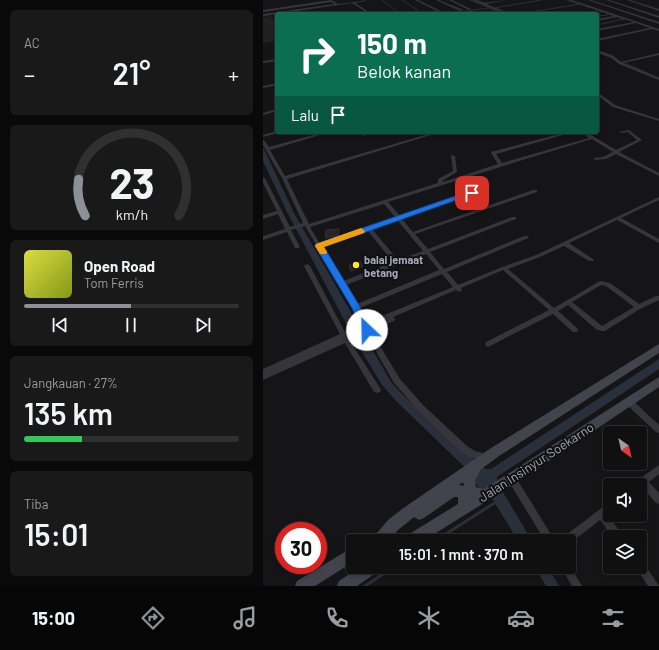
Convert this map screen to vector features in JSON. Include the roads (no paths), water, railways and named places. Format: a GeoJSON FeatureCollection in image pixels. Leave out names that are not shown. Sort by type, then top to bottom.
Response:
{"type":"FeatureCollection","features":[{"type":"Feature","properties":{"kind":"street"},"geometry":{"type":"LineString","coordinates":[[263,7],[311,0]]}},
{"type":"Feature","properties":{"kind":"street"},"geometry":{"type":"LineString","coordinates":[[280,12],[371,0]]}},
{"type":"Feature","properties":{"kind":"street"},"geometry":{"type":"LineString","coordinates":[[416,0],[442,12]]}},
{"type":"Feature","properties":{"kind":"street"},"geometry":{"type":"LineString","coordinates":[[437,0],[461,10]]}},
{"type":"Feature","properties":{"kind":"street"},"geometry":{"type":"LineString","coordinates":[[450,0],[470,9]]}},
{"type":"Feature","properties":{"kind":"street"},"geometry":{"type":"LineString","coordinates":[[473,0],[502,12]]}},
{"type":"Feature","properties":{"kind":"street"},"geometry":{"type":"LineString","coordinates":[[483,4],[507,0]]}},
{"type":"Feature","properties":{"kind":"street"},"geometry":{"type":"LineString","coordinates":[[570,0],[659,30]]}},
{"type":"Feature","properties":{"kind":"street"},"geometry":{"type":"LineString","coordinates":[[589,0],[659,23]]}},
{"type":"Feature","properties":{"kind":"street"},"geometry":{"type":"LineString","coordinates":[[607,0],[659,17]]}},
{"type":"Feature","properties":{"kind":"street"},"geometry":{"type":"LineString","coordinates":[[628,0],[659,10]]}},
{"type":"Feature","properties":{"kind":"street"},"geometry":{"type":"LineString","coordinates":[[353,3],[368,12]]}},
{"type":"Feature","properties":{"kind":"street"},"geometry":{"type":"LineString","coordinates":[[599,14],[606,12]]}},
{"type":"Feature","properties":{"kind":"street"},"geometry":{"type":"LineString","coordinates":[[263,14],[275,13]]}},
{"type":"Feature","properties":{"kind":"street"},"geometry":{"type":"LineString","coordinates":[[599,20],[617,16]]}},
{"type":"Feature","properties":{"kind":"street"},"geometry":{"type":"LineString","coordinates":[[599,30],[636,22]]}},
{"type":"Feature","properties":{"kind":"street"},"geometry":{"type":"LineString","coordinates":[[599,40],[653,28]]}},
{"type":"Feature","properties":{"kind":"street"},"geometry":{"type":"LineString","coordinates":[[599,52],[611,56],[620,63],[659,80]]}},
{"type":"Feature","properties":{"kind":"street"},"geometry":{"type":"LineString","coordinates":[[620,63],[659,54]]}},
{"type":"Feature","properties":{"kind":"street"},"geometry":{"type":"LineString","coordinates":[[263,62],[275,60]]}},
{"type":"Feature","properties":{"kind":"street"},"geometry":{"type":"LineString","coordinates":[[263,87],[275,84]]}},
{"type":"Feature","properties":{"kind":"street"},"geometry":{"type":"LineString","coordinates":[[599,95],[614,106],[659,120]]}},
{"type":"Feature","properties":{"kind":"street"},"geometry":{"type":"LineString","coordinates":[[263,114],[275,111]]}},
{"type":"Feature","properties":{"kind":"street"},"geometry":{"type":"LineString","coordinates":[[596,159],[603,158],[640,140],[629,131],[621,132]]}},
{"type":"Feature","properties":{"kind":"street"},"geometry":{"type":"LineString","coordinates":[[263,136],[275,133]]}},
{"type":"Feature","properties":{"kind":"street"},"geometry":{"type":"LineString","coordinates":[[268,149],[321,134]]}},
{"type":"Feature","properties":{"kind":"street"},"geometry":{"type":"LineString","coordinates":[[363,136],[368,134]]}},
{"type":"Feature","properties":{"kind":"street"},"geometry":{"type":"LineString","coordinates":[[284,178],[432,134]]}},
{"type":"Feature","properties":{"kind":"street"},"geometry":{"type":"LineString","coordinates":[[501,165],[493,154],[565,134]]}},
{"type":"Feature","properties":{"kind":"street"},"geometry":{"type":"LineString","coordinates":[[586,134],[659,175]]}},
{"type":"Feature","properties":{"kind":"street"},"geometry":{"type":"LineString","coordinates":[[263,238],[592,138]]}},
{"type":"Feature","properties":{"kind":"street"},"geometry":{"type":"LineString","coordinates":[[263,141],[284,178],[304,225],[319,246],[356,307],[362,330],[397,381],[420,407],[463,449],[473,454],[473,470],[468,478],[471,491],[479,495],[492,492]]}},
{"type":"Feature","properties":{"kind":"street"},"geometry":{"type":"LineString","coordinates":[[441,184],[440,182],[442,179],[455,172],[453,156]]}},
{"type":"Feature","properties":{"kind":"street"},"geometry":{"type":"LineString","coordinates":[[263,178],[278,212],[290,229],[297,247]]}},
{"type":"Feature","properties":{"kind":"street"},"geometry":{"type":"LineString","coordinates":[[319,246],[487,188]]}},
{"type":"Feature","properties":{"kind":"street"},"geometry":{"type":"LineString","coordinates":[[411,234],[535,190]]}},
{"type":"Feature","properties":{"kind":"street"},"geometry":{"type":"LineString","coordinates":[[263,372],[533,258],[659,198]]}},
{"type":"Feature","properties":{"kind":"street"},"geometry":{"type":"LineString","coordinates":[[385,202],[458,289]]}},
{"type":"Feature","properties":{"kind":"street"},"geometry":{"type":"LineString","coordinates":[[263,217],[278,212]]}},
{"type":"Feature","properties":{"kind":"street"},"geometry":{"type":"LineString","coordinates":[[342,284],[514,218]]}},
{"type":"Feature","properties":{"kind":"street"},"geometry":{"type":"LineString","coordinates":[[616,218],[659,240]]}},
{"type":"Feature","properties":{"kind":"street"},"geometry":{"type":"LineString","coordinates":[[368,228],[397,263]]}},
{"type":"Feature","properties":{"kind":"street"},"geometry":{"type":"LineString","coordinates":[[356,307],[526,237]]}},
{"type":"Feature","properties":{"kind":"street"},"geometry":{"type":"LineString","coordinates":[[564,243],[591,260]]}},
{"type":"Feature","properties":{"kind":"street"},"geometry":{"type":"LineString","coordinates":[[307,266],[377,390]]}},
{"type":"Feature","properties":{"kind":"street"},"geometry":{"type":"LineString","coordinates":[[505,269],[575,330]]}},
{"type":"Feature","properties":{"kind":"street"},"geometry":{"type":"LineString","coordinates":[[488,344],[553,310],[600,283],[606,282],[638,307]]}},
{"type":"Feature","properties":{"kind":"street"},"geometry":{"type":"LineString","coordinates":[[567,302],[599,328],[603,329],[638,307],[657,298]]}},
{"type":"Feature","properties":{"kind":"street"},"geometry":{"type":"LineString","coordinates":[[263,376],[346,337]]}},
{"type":"Feature","properties":{"kind":"street"},"geometry":{"type":"LineString","coordinates":[[384,534],[397,521],[659,348]]}},
{"type":"Feature","properties":{"kind":"street","name":"Jalan Insinyur Soekarno"},"geometry":{"type":"LineString","coordinates":[[422,534],[512,479],[629,402],[659,380]]}},
{"type":"Feature","properties":{"kind":"street"},"geometry":{"type":"LineString","coordinates":[[629,402],[659,430]]}},
{"type":"Feature","properties":{"kind":"street"},"geometry":{"type":"LineString","coordinates":[[647,478],[659,469]]}},
{"type":"Feature","properties":{"kind":"street"},"geometry":{"type":"LineString","coordinates":[[512,479],[546,534]]}},
{"type":"Feature","properties":{"kind":"street"},"geometry":{"type":"LineString","coordinates":[[647,489],[659,500]]}},
{"type":"Feature","properties":{"kind":"street"},"geometry":{"type":"LineString","coordinates":[[386,534],[452,490],[461,491],[466,497],[463,509]]}},
{"type":"Feature","properties":{"kind":"street"},"geometry":{"type":"LineString","coordinates":[[574,534],[601,514],[614,530]]}},
{"type":"Feature","properties":{"kind":"street"},"geometry":{"type":"LineString","coordinates":[[302,586],[346,558]]}},
{"type":"Feature","properties":{"kind":"street"},"geometry":{"type":"LineString","coordinates":[[343,586],[361,574]]}},
{"type":"Feature","properties":{"kind":"street"},"geometry":{"type":"LineString","coordinates":[[569,574],[577,586]]}},
{"type":"Feature","properties":{"kind":"street"},"geometry":{"type":"LineString","coordinates":[[646,574],[654,586]]}},
{"type":"Feature","properties":{"kind":"water"},"geometry":{"type":"Polygon","coordinates":[[[263,147],[294,213],[391,382],[405,397],[485,469],[491,469],[659,359],[659,369],[497,477],[497,482],[528,534],[514,534],[487,490],[481,489],[477,486],[474,476],[396,401],[382,385],[357,344],[287,212],[263,161],[263,147]]]}},
{"type":"Feature","properties":{"kind":"water"},"geometry":{"type":"Polygon","coordinates":[[[539,574],[552,574],[559,586],[546,586],[539,574]]]}},
{"type":"Feature","properties":{"kind":"waterway"},"geometry":{"type":"LineString","coordinates":[[382,0],[398,12]]}},
{"type":"Feature","properties":{"kind":"waterway"},"geometry":{"type":"LineString","coordinates":[[402,0],[419,11],[413,12]]}},
{"type":"Feature","properties":{"kind":"waterway"},"geometry":{"type":"LineString","coordinates":[[470,0],[499,12]]}},
{"type":"Feature","properties":{"kind":"waterway"},"geometry":{"type":"LineString","coordinates":[[476,0],[484,3]]}},
{"type":"Feature","properties":{"kind":"waterway"},"geometry":{"type":"LineString","coordinates":[[491,6],[494,8],[541,0]]}},
{"type":"Feature","properties":{"kind":"waterway"},"geometry":{"type":"LineString","coordinates":[[567,0],[579,4]]}},
{"type":"Feature","properties":{"kind":"waterway"},"geometry":{"type":"LineString","coordinates":[[447,4],[463,10]]}},
{"type":"Feature","properties":{"kind":"waterway"},"geometry":{"type":"LineString","coordinates":[[531,12],[579,4]]}},
{"type":"Feature","properties":{"kind":"waterway"},"geometry":{"type":"LineString","coordinates":[[579,4],[603,12]]}},
{"type":"Feature","properties":{"kind":"waterway"},"geometry":{"type":"LineString","coordinates":[[459,12],[489,8]]}},
{"type":"Feature","properties":{"kind":"waterway"},"geometry":{"type":"LineString","coordinates":[[496,8],[505,12]]}},
{"type":"Feature","properties":{"kind":"waterway"},"geometry":{"type":"LineString","coordinates":[[599,25],[624,19],[606,13]]}},
{"type":"Feature","properties":{"kind":"waterway"},"geometry":{"type":"LineString","coordinates":[[263,16],[268,15],[275,21]]}},
{"type":"Feature","properties":{"kind":"waterway"},"geometry":{"type":"LineString","coordinates":[[599,16],[608,15]]}},
{"type":"Feature","properties":{"kind":"waterway"},"geometry":{"type":"LineString","coordinates":[[599,53],[609,57]]}},
{"type":"Feature","properties":{"kind":"waterway"},"geometry":{"type":"LineString","coordinates":[[625,63],[659,78]]}},
{"type":"Feature","properties":{"kind":"waterway"},"geometry":{"type":"LineString","coordinates":[[446,534],[496,502]]}},
{"type":"Feature","properties":{"kind":"waterway"},"geometry":{"type":"LineString","coordinates":[[365,586],[383,574]]}},
{"type":"Feature","properties":{"kind":"place","name":"balai jemaat betang"},"geometry":{"type":"Point","coordinates":[356,265]}}]}
